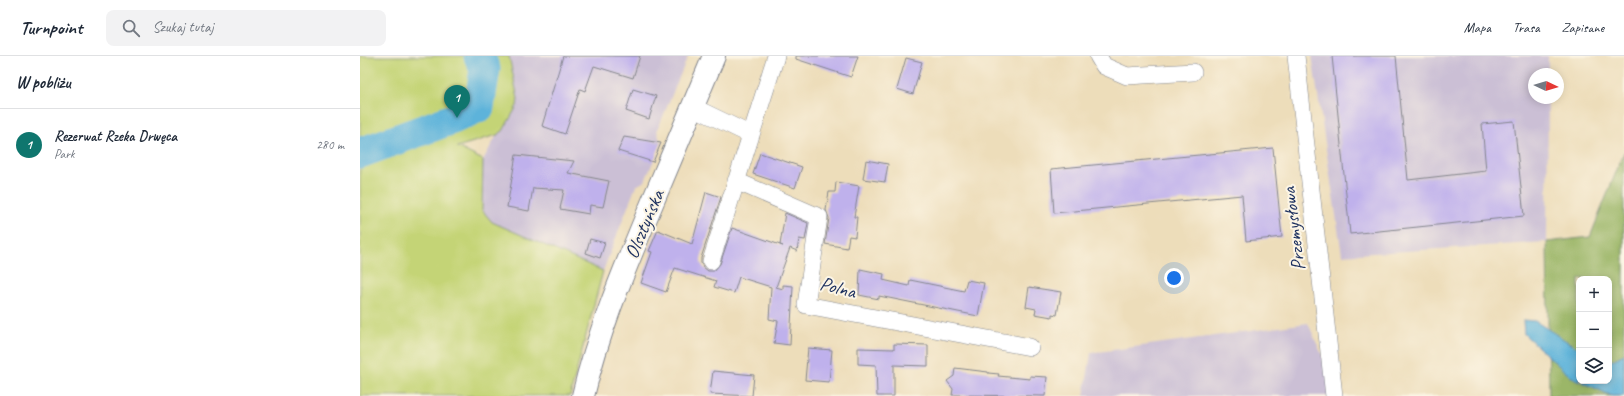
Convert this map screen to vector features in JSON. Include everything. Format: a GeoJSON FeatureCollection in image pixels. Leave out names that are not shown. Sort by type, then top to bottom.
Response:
{"type":"FeatureCollection","features":[{"type":"Feature","properties":{"kind":"street","name":"Olsztyńska"},"geometry":{"type":"LineString","coordinates":[[583,396],[592,360],[605,320],[627,263],[714,56]]}},
{"type":"Feature","properties":{"kind":"street"},"geometry":{"type":"LineString","coordinates":[[711,261],[776,56]]}},
{"type":"Feature","properties":{"kind":"street"},"geometry":{"type":"LineString","coordinates":[[1098,56],[1104,66],[1128,76],[1194,72]]}},
{"type":"Feature","properties":{"kind":"street","name":"Przemysłowa"},"geometry":{"type":"LineString","coordinates":[[1296,56],[1334,396]]}},
{"type":"Feature","properties":{"kind":"street"},"geometry":{"type":"LineString","coordinates":[[693,107],[751,135]]}},
{"type":"Feature","properties":{"kind":"street","name":"Polna"},"geometry":{"type":"LineString","coordinates":[[736,181],[819,217],[806,305],[1030,347]]}},
{"type":"Feature","properties":{"kind":"shaded area"},"geometry":{"type":"Polygon","coordinates":[[[509,56],[688,56],[657,131],[661,143],[645,181],[636,186],[603,271],[492,222],[482,210],[483,160],[497,135],[503,131],[518,99],[509,56]]]}},
{"type":"Feature","properties":{"kind":"shaded area"},"geometry":{"type":"Polygon","coordinates":[[[1312,56],[1548,56],[1548,68],[1528,68],[1528,104],[1548,104],[1547,242],[1342,255],[1312,56]]]}},
{"type":"Feature","properties":{"kind":"shaded area"},"geometry":{"type":"Polygon","coordinates":[[[1308,323],[1340,396],[1084,396],[1091,353],[1308,323]]]}},
{"type":"Feature","properties":{"kind":"green space"},"geometry":{"type":"Polygon","coordinates":[[[360,56],[509,56],[518,99],[517,106],[503,131],[497,135],[457,147],[483,160],[482,210],[492,222],[603,271],[570,396],[360,396],[360,56]]]}},
{"type":"Feature","properties":{"kind":"green space"},"geometry":{"type":"Polygon","coordinates":[[[1624,152],[1624,396],[1549,396],[1547,242],[1590,237],[1624,152]]]}},
{"type":"Feature","properties":{"kind":"water"},"geometry":{"type":"Polygon","coordinates":[[[1523,320],[1535,321],[1576,347],[1576,379],[1570,376],[1524,334],[1523,320]]]}},
{"type":"Feature","properties":{"kind":"water"},"geometry":{"type":"Polygon","coordinates":[[[1624,354],[1624,396],[1612,396],[1586,384],[1612,384],[1612,360],[1624,354]]]}},
{"type":"Feature","properties":{"kind":"building"},"geometry":{"type":"Polygon","coordinates":[[[563,56],[640,56],[633,78],[594,66],[585,91],[580,89],[565,134],[542,126],[563,56]]]}},
{"type":"Feature","properties":{"kind":"building"},"geometry":{"type":"Polygon","coordinates":[[[796,56],[858,56],[851,77],[796,59],[796,56]]]}},
{"type":"Feature","properties":{"kind":"building"},"geometry":{"type":"Polygon","coordinates":[[[1332,56],[1396,56],[1408,180],[1486,171],[1482,124],[1514,121],[1524,216],[1350,234],[1332,56]]]}},
{"type":"Feature","properties":{"kind":"building"},"geometry":{"type":"Polygon","coordinates":[[[906,58],[922,62],[913,94],[897,89],[906,58]]]}},
{"type":"Feature","properties":{"kind":"building"},"geometry":{"type":"Polygon","coordinates":[[[633,89],[656,96],[649,119],[626,111],[633,89]]]}},
{"type":"Feature","properties":{"kind":"building"},"geometry":{"type":"Polygon","coordinates":[[[624,137],[661,143],[653,162],[618,151],[624,137]]]}},
{"type":"Feature","properties":{"kind":"building"},"geometry":{"type":"Polygon","coordinates":[[[1273,148],[1282,237],[1246,241],[1242,195],[1054,213],[1051,169],[1273,148]]]}},
{"type":"Feature","properties":{"kind":"building"},"geometry":{"type":"Polygon","coordinates":[[[760,153],[802,167],[795,188],[753,174],[760,153]]]}},
{"type":"Feature","properties":{"kind":"building"},"geometry":{"type":"Polygon","coordinates":[[[516,155],[574,161],[568,173],[609,181],[603,207],[590,205],[589,214],[560,209],[564,190],[533,188],[529,211],[507,207],[516,155]]]}},
{"type":"Feature","properties":{"kind":"building"},"geometry":{"type":"Polygon","coordinates":[[[866,160],[888,164],[885,182],[863,179],[866,160]]]}},
{"type":"Feature","properties":{"kind":"building"},"geometry":{"type":"Polygon","coordinates":[[[836,182],[859,186],[854,217],[857,217],[855,237],[849,236],[847,248],[825,244],[829,218],[826,210],[829,192],[835,192],[836,182]]]}},
{"type":"Feature","properties":{"kind":"building"},"geometry":{"type":"Polygon","coordinates":[[[706,192],[721,197],[701,258],[703,267],[708,271],[714,271],[720,264],[732,228],[780,245],[785,213],[808,223],[805,240],[799,239],[797,251],[790,248],[776,287],[783,289],[783,285],[793,286],[790,345],[774,343],[778,321],[769,319],[771,287],[739,277],[734,293],[714,287],[716,281],[675,268],[666,292],[641,283],[652,252],[649,251],[658,230],[692,244],[706,192]]]}},
{"type":"Feature","properties":{"kind":"building"},"geometry":{"type":"Polygon","coordinates":[[[590,239],[605,243],[600,258],[586,253],[590,239]]]}},
{"type":"Feature","properties":{"kind":"building"},"geometry":{"type":"Polygon","coordinates":[[[860,269],[884,274],[883,280],[909,286],[910,280],[964,291],[967,280],[984,283],[978,316],[879,296],[879,299],[859,295],[860,269]]]}},
{"type":"Feature","properties":{"kind":"building"},"geometry":{"type":"Polygon","coordinates":[[[1029,287],[1061,292],[1057,315],[1052,314],[1052,317],[1035,314],[1036,309],[1026,307],[1029,287]]]}},
{"type":"Feature","properties":{"kind":"building"},"geometry":{"type":"Polygon","coordinates":[[[894,344],[928,345],[928,366],[894,365],[894,396],[877,396],[876,365],[858,364],[858,348],[894,349],[894,344]]]}},
{"type":"Feature","properties":{"kind":"building"},"geometry":{"type":"Polygon","coordinates":[[[808,348],[832,350],[829,382],[805,380],[808,348]]]}},
{"type":"Feature","properties":{"kind":"building"},"geometry":{"type":"Polygon","coordinates":[[[955,368],[999,374],[998,376],[1030,379],[1030,376],[1047,377],[1045,396],[952,395],[953,389],[947,381],[954,376],[955,368]]]}},
{"type":"Feature","properties":{"kind":"building"},"geometry":{"type":"Polygon","coordinates":[[[713,371],[754,375],[752,396],[710,394],[713,371]]]}},
{"type":"Feature","properties":{"kind":"waterway"},"geometry":{"type":"LineString","coordinates":[[360,153],[453,119],[479,107],[485,69],[479,56]]}},
{"type":"Feature","properties":{"kind":"place","name":"Rezerwat Rzeka Drwęca"},"geometry":{"type":"Point","coordinates":[457,118]}}]}
